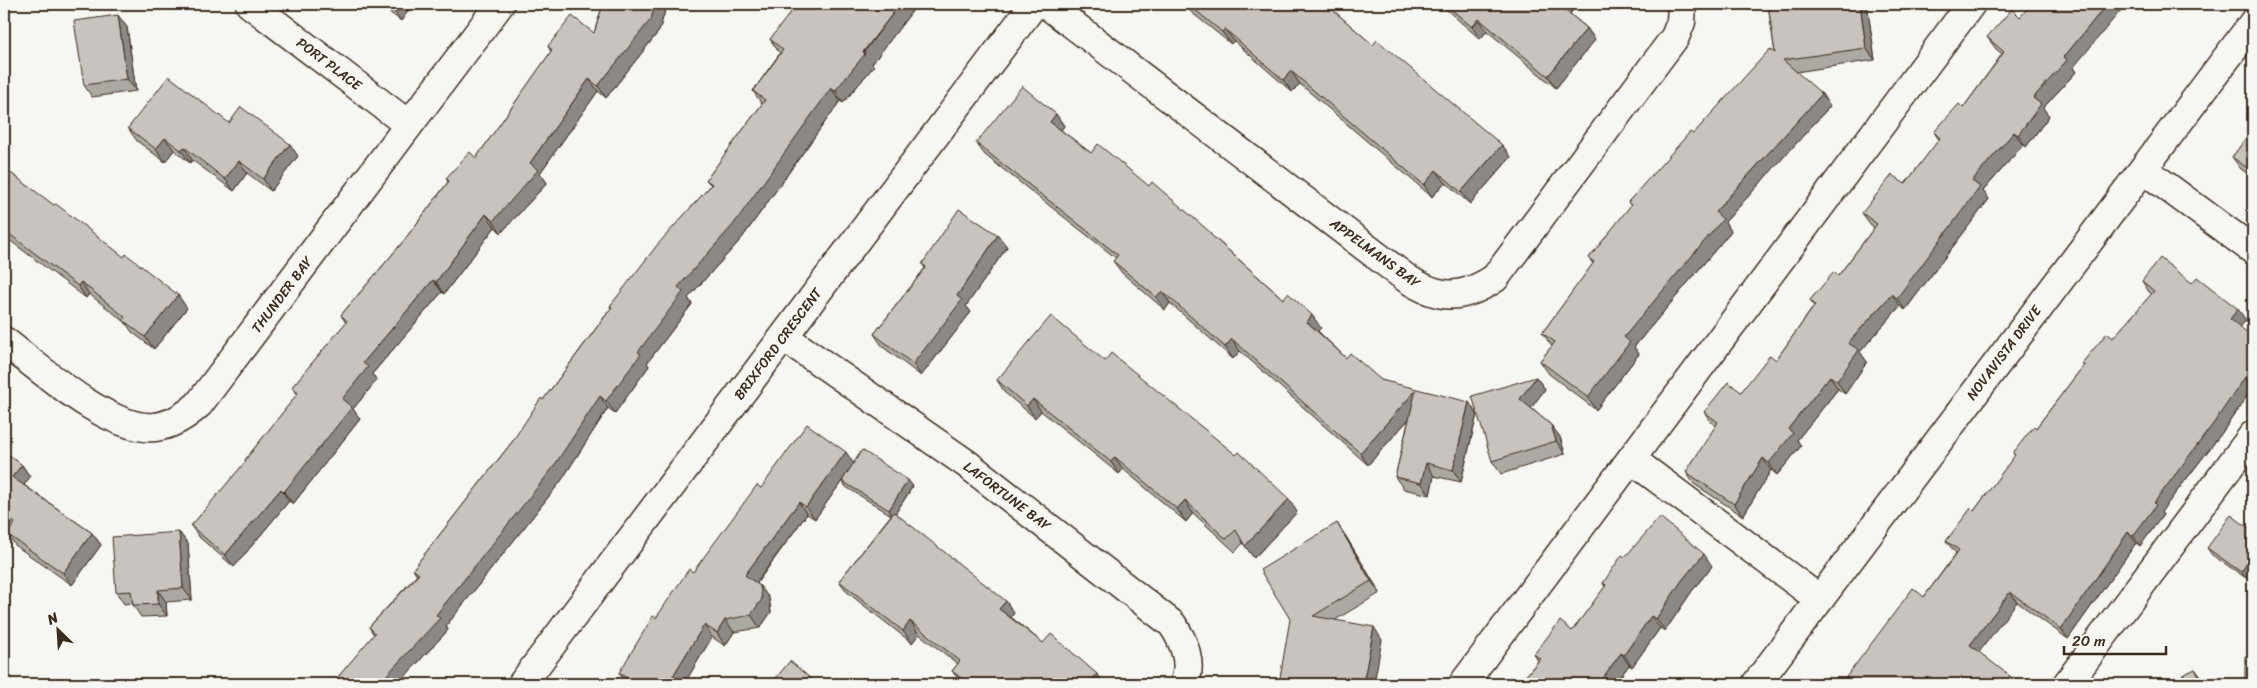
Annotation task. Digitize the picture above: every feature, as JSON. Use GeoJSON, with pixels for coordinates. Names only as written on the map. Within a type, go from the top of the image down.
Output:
{"type":"FeatureCollection","features":[{"type":"Feature","properties":{"kind":"street","name":"PORT PLACE"},"geometry":{"type":"LineString","coordinates":[[250,4],[409,125]]}},
{"type":"Feature","properties":{"kind":"street","name":"THUNDER BAY"},"geometry":{"type":"LineString","coordinates":[[4,341],[84,400],[123,423],[155,427],[187,414],[199,404],[500,4]]}},
{"type":"Feature","properties":{"kind":"street","name":"BRIXFORD CRESCENT"},"geometry":{"type":"LineString","coordinates":[[522,684],[1034,4]]}},
{"type":"Feature","properties":{"kind":"street","name":"APPELMANS BAY"},"geometry":{"type":"LineString","coordinates":[[1046,4],[1406,278],[1433,293],[1460,295],[1474,291],[1495,278],[1674,36],[1681,22],[1682,4]]}},
{"type":"Feature","properties":{"kind":"street"},"geometry":{"type":"LineString","coordinates":[[1463,684],[1972,4]]}},
{"type":"Feature","properties":{"kind":"street","name":"NOVAVISTA DRIVE"},"geometry":{"type":"LineString","coordinates":[[1756,684],[2253,23]]}},
{"type":"Feature","properties":{"kind":"street"},"geometry":{"type":"LineString","coordinates":[[2143,169],[2253,250]]}},
{"type":"Feature","properties":{"kind":"street","name":"LAFORTUNE BAY"},"geometry":{"type":"LineString","coordinates":[[784,337],[967,464],[1172,624],[1181,636],[1187,656],[1184,684]]}},
{"type":"Feature","properties":{"kind":"street"},"geometry":{"type":"LineString","coordinates":[[2067,684],[2253,436]]}},
{"type":"Feature","properties":{"kind":"street"},"geometry":{"type":"LineString","coordinates":[[1631,459],[1819,599]]}},
{"type":"Feature","properties":{"kind":"building"},"geometry":{"type":"Polygon","coordinates":[[[386,4],[396,4],[392,8],[386,4]]]}},
{"type":"Feature","properties":{"kind":"building"},"geometry":{"type":"Polygon","coordinates":[[[603,4],[655,4],[651,19],[598,86],[589,79],[530,163],[538,170],[493,221],[486,214],[436,282],[433,280],[363,363],[368,367],[342,399],[352,407],[284,492],[281,489],[225,555],[191,526],[246,461],[298,393],[292,387],[347,321],[341,315],[402,243],[449,181],[446,178],[470,152],[476,158],[552,50],[548,46],[572,16],[594,33],[603,4]]]}},
{"type":"Feature","properties":{"kind":"building"},"geometry":{"type":"Polygon","coordinates":[[[797,4],[900,4],[863,52],[865,54],[835,91],[831,88],[733,225],[678,287],[683,292],[638,352],[641,354],[606,401],[600,396],[552,469],[436,615],[440,618],[382,680],[387,684],[332,684],[375,633],[369,627],[419,574],[413,569],[512,442],[541,398],[543,400],[612,307],[610,306],[658,244],[712,184],[706,180],[765,100],[753,91],[783,50],[770,39],[797,4]]]}},
{"type":"Feature","properties":{"kind":"building"},"geometry":{"type":"Polygon","coordinates":[[[1188,4],[1326,4],[1373,45],[1377,40],[1502,145],[1461,192],[1436,170],[1424,185],[1291,71],[1283,80],[1225,29],[1222,32],[1188,4]]]}},
{"type":"Feature","properties":{"kind":"building"},"geometry":{"type":"Polygon","coordinates":[[[1445,4],[1559,4],[1587,28],[1548,76],[1479,19],[1472,27],[1445,4]]]}},
{"type":"Feature","properties":{"kind":"building"},"geometry":{"type":"Polygon","coordinates":[[[1768,4],[1860,4],[1866,48],[1783,60],[1822,94],[1715,212],[1723,219],[1624,337],[1630,342],[1588,397],[1540,361],[1555,342],[1542,333],[1594,262],[1589,258],[1631,205],[1628,202],[1690,132],[1693,134],[1770,49],[1775,53],[1768,4]]]}},
{"type":"Feature","properties":{"kind":"building"},"geometry":{"type":"Polygon","coordinates":[[[2031,4],[2107,4],[2064,57],[2067,60],[2033,98],[2041,104],[2018,135],[2014,132],[1972,181],[1980,187],[1897,298],[1892,294],[1848,343],[1859,350],[1837,381],[1830,376],[1788,429],[1793,433],[1769,463],[1763,458],[1734,504],[1686,472],[1718,422],[1704,412],[1728,382],[1741,392],[1770,355],[1776,360],[1815,305],[1810,300],[1834,272],[1838,276],[1877,224],[1862,213],[1892,175],[1905,184],[1940,138],[1934,132],[1959,104],[1963,108],[2004,52],[1987,37],[2012,9],[2020,17],[2031,4]]]}},
{"type":"Feature","properties":{"kind":"building"},"geometry":{"type":"Polygon","coordinates":[[[118,15],[127,79],[84,85],[74,21],[118,15]]]}},
{"type":"Feature","properties":{"kind":"building"},"geometry":{"type":"Polygon","coordinates":[[[169,76],[229,123],[241,107],[290,144],[263,179],[239,161],[225,179],[184,147],[181,150],[165,138],[156,149],[128,128],[169,76]]]}},
{"type":"Feature","properties":{"kind":"building"},"geometry":{"type":"Polygon","coordinates":[[[1022,86],[1056,114],[1050,122],[1091,153],[1098,144],[1149,186],[1152,182],[1283,299],[1288,293],[1312,315],[1307,322],[1346,358],[1350,353],[1381,380],[1469,402],[1453,470],[1426,463],[1421,483],[1395,477],[1416,390],[1360,453],[1232,339],[1225,347],[1162,291],[1156,297],[1113,261],[1118,255],[976,143],[1022,86]]]}},
{"type":"Feature","properties":{"kind":"building"},"geometry":{"type":"Polygon","coordinates":[[[2253,129],[2253,172],[2232,157],[2253,129]]]}},
{"type":"Feature","properties":{"kind":"building"},"geometry":{"type":"Polygon","coordinates":[[[4,168],[54,205],[56,204],[124,257],[126,254],[178,295],[145,337],[123,320],[125,317],[81,282],[78,286],[4,230],[4,168]]]}},
{"type":"Feature","properties":{"kind":"building"},"geometry":{"type":"Polygon","coordinates":[[[959,209],[998,235],[957,296],[962,300],[913,364],[874,334],[926,267],[922,264],[959,209]]]}},
{"type":"Feature","properties":{"kind":"building"},"geometry":{"type":"Polygon","coordinates":[[[2160,258],[2192,283],[2197,277],[2238,309],[2230,319],[2253,337],[2253,372],[2250,370],[2213,424],[2154,503],[2156,505],[2133,536],[2128,532],[2061,629],[2010,592],[1970,645],[2020,684],[1841,684],[1913,588],[1924,597],[1959,550],[1946,541],[1971,508],[1974,511],[2015,455],[2013,453],[2034,426],[2036,428],[2084,365],[2082,363],[2107,333],[2113,338],[2154,291],[2142,281],[2160,258]]]}},
{"type":"Feature","properties":{"kind":"building"},"geometry":{"type":"Polygon","coordinates":[[[1051,316],[1105,361],[1111,353],[1236,455],[1239,452],[1289,499],[1245,546],[1236,530],[1226,539],[1185,500],[1177,509],[1115,457],[1111,462],[1033,399],[1027,406],[997,380],[1051,316]]]}},
{"type":"Feature","properties":{"kind":"building"},"geometry":{"type":"Polygon","coordinates":[[[1536,377],[1520,399],[1551,425],[1556,441],[1492,461],[1472,396],[1536,377]]]}},
{"type":"Feature","properties":{"kind":"building"},"geometry":{"type":"Polygon","coordinates":[[[807,424],[846,452],[806,507],[799,502],[745,575],[760,586],[762,599],[751,615],[725,620],[717,633],[704,625],[668,684],[637,684],[619,673],[653,616],[656,618],[689,569],[693,572],[757,485],[761,488],[807,424]]]}},
{"type":"Feature","properties":{"kind":"building"},"geometry":{"type":"Polygon","coordinates":[[[862,450],[908,480],[889,510],[842,481],[862,450]]]}},
{"type":"Feature","properties":{"kind":"building"},"geometry":{"type":"Polygon","coordinates":[[[4,451],[22,465],[12,477],[92,533],[63,573],[7,534],[15,523],[4,514],[4,451]]]}},
{"type":"Feature","properties":{"kind":"building"},"geometry":{"type":"Polygon","coordinates":[[[894,512],[1006,601],[999,609],[1043,643],[1051,634],[1097,674],[1088,684],[969,684],[952,671],[960,661],[910,621],[903,631],[839,581],[894,512]]]}},
{"type":"Feature","properties":{"kind":"building"},"geometry":{"type":"Polygon","coordinates":[[[2231,515],[2253,531],[2253,555],[2241,572],[2207,548],[2231,515]]]}},
{"type":"Feature","properties":{"kind":"building"},"geometry":{"type":"Polygon","coordinates":[[[1660,517],[1704,554],[1683,579],[1656,619],[1651,616],[1624,655],[1621,653],[1598,684],[1519,684],[1540,659],[1534,654],[1560,621],[1572,631],[1606,585],[1603,583],[1622,555],[1625,557],[1660,517]]]}},
{"type":"Feature","properties":{"kind":"building"},"geometry":{"type":"Polygon","coordinates":[[[1337,523],[1371,581],[1313,616],[1374,627],[1363,684],[1279,684],[1290,619],[1260,570],[1337,523]]]}},
{"type":"Feature","properties":{"kind":"building"},"geometry":{"type":"Polygon","coordinates":[[[179,532],[183,588],[158,590],[158,604],[133,605],[131,591],[116,592],[112,537],[179,532]]]}},
{"type":"Feature","properties":{"kind":"building"},"geometry":{"type":"Polygon","coordinates":[[[2245,656],[2253,656],[2253,684],[2245,684],[2245,656]]]}},
{"type":"Feature","properties":{"kind":"building"},"geometry":{"type":"Polygon","coordinates":[[[790,661],[817,684],[771,684],[790,661]]]}},
{"type":"Feature","properties":{"kind":"building"},"geometry":{"type":"Polygon","coordinates":[[[2195,669],[2203,684],[2164,684],[2195,669]]]}},
{"type":"Feature","properties":{"kind":"building"},"geometry":{"type":"Polygon","coordinates":[[[4,675],[16,684],[4,684],[4,675]]]}},
{"type":"Feature","properties":{"kind":"building"},"geometry":{"type":"Polygon","coordinates":[[[831,680],[836,684],[828,684],[831,680]]]}}]}
